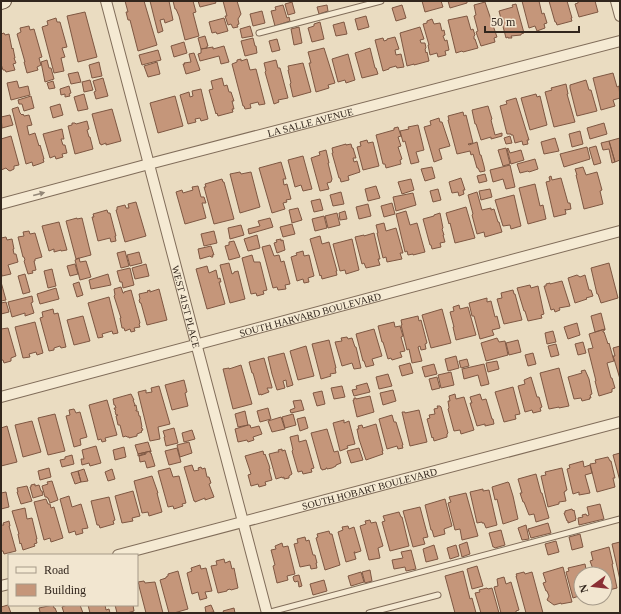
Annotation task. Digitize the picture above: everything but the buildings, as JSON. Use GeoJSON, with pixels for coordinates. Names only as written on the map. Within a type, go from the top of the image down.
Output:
{"type":"FeatureCollection","features":[{"type":"Feature","properties":{"kind":"street","name":"WEST 41ST PLACE"},"geometry":{"type":"LineString","coordinates":[[106,1],[267,613]]}},
{"type":"Feature","properties":{"kind":"street"},"geometry":{"type":"LineString","coordinates":[[616,1],[620,16]]}},
{"type":"Feature","properties":{"kind":"street","name":"LA SALLE AVENUE"},"geometry":{"type":"LineString","coordinates":[[1,204],[620,41]]}},
{"type":"Feature","properties":{"kind":"street","name":"SOUTH HARVARD BOULEVARD"},"geometry":{"type":"LineString","coordinates":[[1,397],[620,231]]}},
{"type":"Feature","properties":{"kind":"street","name":"SOUTH HOBART BOULEVARD"},"geometry":{"type":"LineString","coordinates":[[122,554],[620,422]]}},
{"type":"Feature","properties":{"kind":"lane"},"geometry":{"type":"LineString","coordinates":[[259,34],[381,1]]}},
{"type":"Feature","properties":{"kind":"lane"},"geometry":{"type":"LineString","coordinates":[[267,613],[620,519]]}},
{"type":"Feature","properties":{"kind":"lane"},"geometry":{"type":"LineString","coordinates":[[369,613],[438,594]]}}]}
